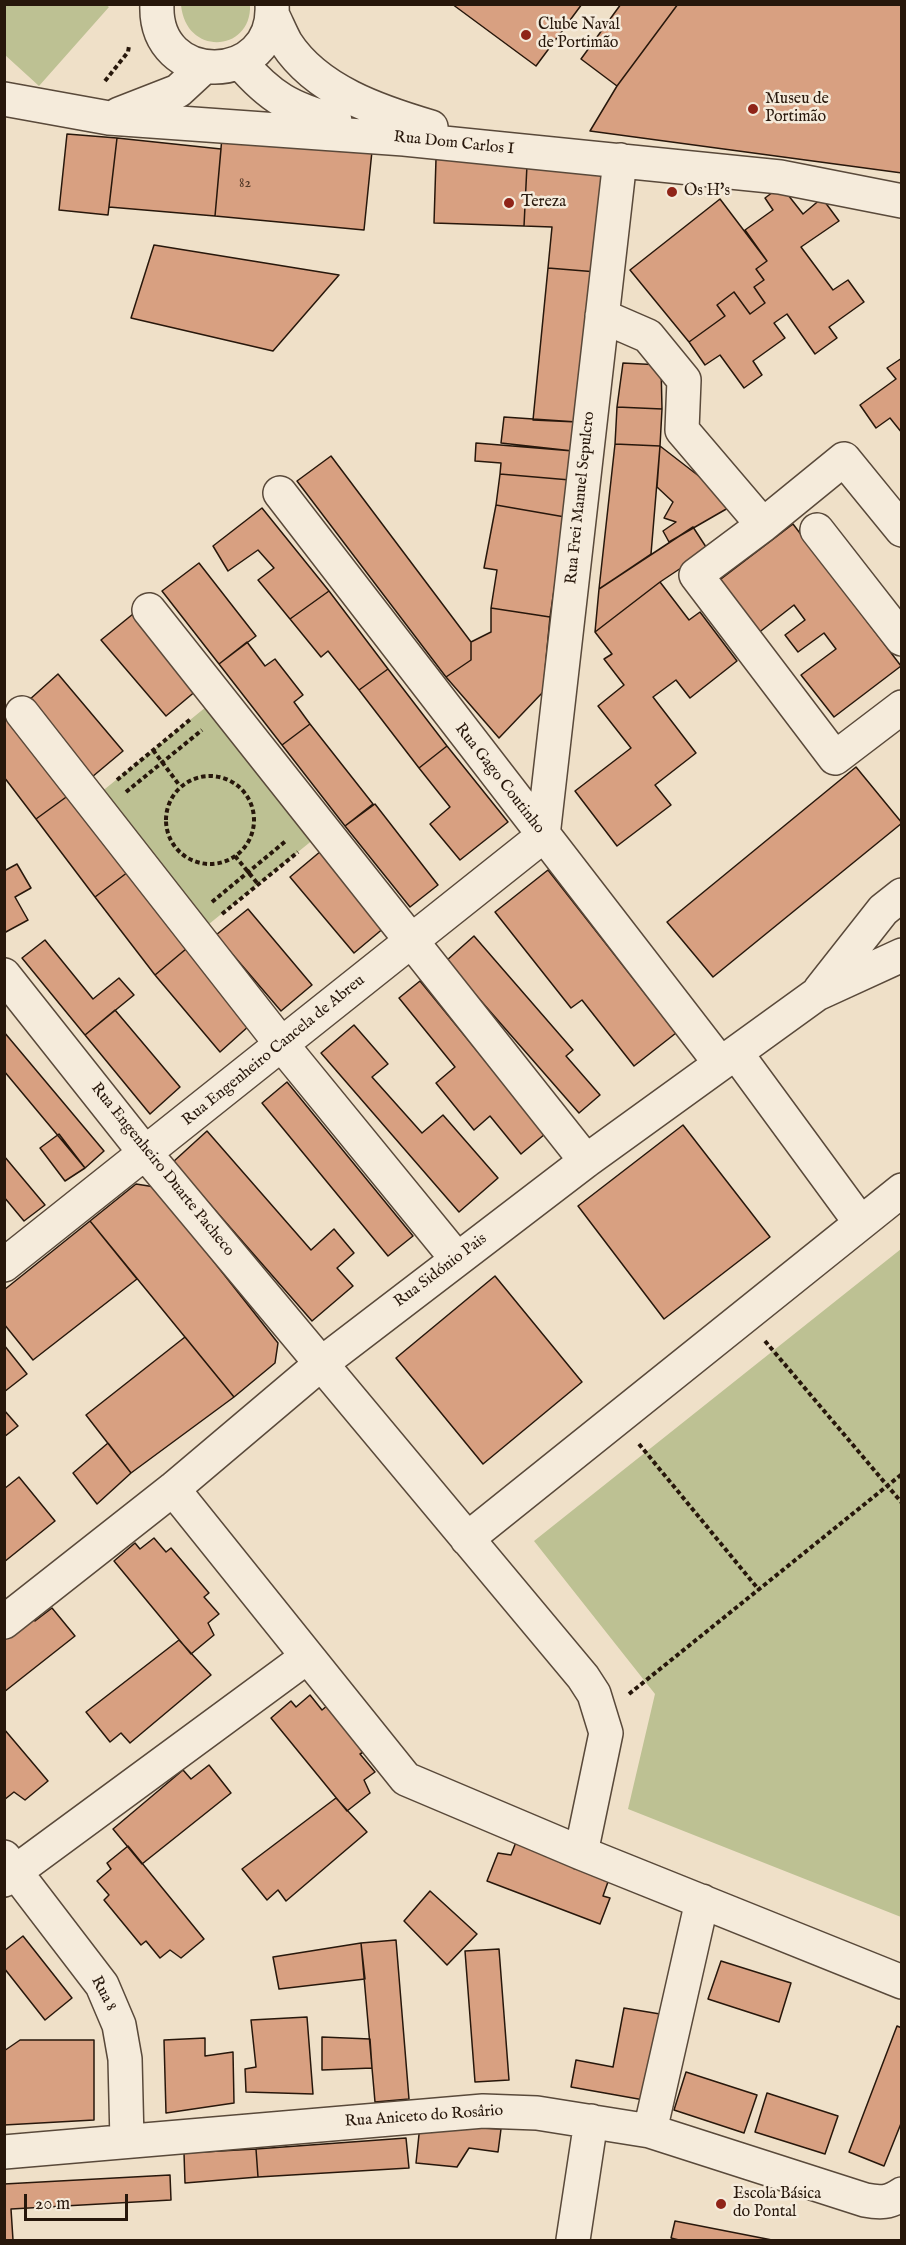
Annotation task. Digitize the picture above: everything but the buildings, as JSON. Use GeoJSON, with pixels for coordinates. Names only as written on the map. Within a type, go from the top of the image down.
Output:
{"type":"FeatureCollection","features":[{"type":"Feature","properties":{"kind":"street"},"geometry":{"type":"LineString","coordinates":[[156,5],[160,30],[172,51],[193,64],[204,67],[229,67],[240,62],[259,47],[266,37],[272,9]]}},
{"type":"Feature","properties":{"kind":"street"},"geometry":{"type":"LineString","coordinates":[[272,9],[286,43],[305,67],[339,91],[388,115],[511,150]]}},
{"type":"Feature","properties":{"kind":"street"},"geometry":{"type":"LineString","coordinates":[[240,62],[259,84],[297,110],[404,139]]}},
{"type":"Feature","properties":{"kind":"street"},"geometry":{"type":"LineString","coordinates":[[109,117],[178,91],[204,67]]}},
{"type":"Feature","properties":{"kind":"street","name":"Rua Dom Carlos I"},"geometry":{"type":"LineString","coordinates":[[4,99],[109,117],[404,139],[780,177],[902,201]]}},
{"type":"Feature","properties":{"kind":"street","name":"Rua Frei Manuel Sepulcro"},"geometry":{"type":"LineString","coordinates":[[543,836],[620,160]]}},
{"type":"Feature","properties":{"kind":"street"},"geometry":{"type":"LineString","coordinates":[[602,316],[648,336],[684,380],[682,430],[763,525]]}},
{"type":"Feature","properties":{"kind":"street"},"geometry":{"type":"LineString","coordinates":[[902,530],[844,459],[763,525],[696,575],[835,758],[902,707]]}},
{"type":"Feature","properties":{"kind":"street","name":"Rua Gago Coutinho"},"geometry":{"type":"LineString","coordinates":[[279,493],[543,836],[728,1058],[860,1222]]}},
{"type":"Feature","properties":{"kind":"street"},"geometry":{"type":"LineString","coordinates":[[817,530],[902,639]]}},
{"type":"Feature","properties":{"kind":"street"},"geometry":{"type":"LineString","coordinates":[[149,610],[213,711],[310,832],[413,939],[586,1161]]}},
{"type":"Feature","properties":{"kind":"street"},"geometry":{"type":"LineString","coordinates":[[22,713],[105,799],[195,935],[457,1259]]}},
{"type":"Feature","properties":{"kind":"street","name":"Rua Engenheiro Cancela de Abreu"},"geometry":{"type":"LineString","coordinates":[[10,1248],[146,1154],[543,836]]}},
{"type":"Feature","properties":{"kind":"street"},"geometry":{"type":"LineString","coordinates":[[817,994],[883,910],[902,895]]}},
{"type":"Feature","properties":{"kind":"street","name":"Rua Sidónio Pais"},"geometry":{"type":"LineString","coordinates":[[4,1622],[173,1489],[322,1363],[586,1161],[817,994],[902,955]]}},
{"type":"Feature","properties":{"kind":"street","name":"Rua Engenheiro Duarte Pacheco"},"geometry":{"type":"LineString","coordinates":[[4,975],[146,1154],[583,1677],[594,1694],[603,1715]]}},
{"type":"Feature","properties":{"kind":"street"},"geometry":{"type":"LineString","coordinates":[[467,1539],[902,1190]]}},
{"type":"Feature","properties":{"kind":"street"},"geometry":{"type":"LineString","coordinates":[[173,1489],[406,1779],[581,1853],[902,1982]]}},
{"type":"Feature","properties":{"kind":"street"},"geometry":{"type":"LineString","coordinates":[[8,1869],[307,1657]]}},
{"type":"Feature","properties":{"kind":"street"},"geometry":{"type":"LineString","coordinates":[[581,1853],[604,1750],[606,1733],[603,1715]]}},
{"type":"Feature","properties":{"kind":"street","name":"Rua 8"},"geometry":{"type":"LineString","coordinates":[[8,1869],[102,1985],[120,2025],[125,2059],[127,2141]]}},
{"type":"Feature","properties":{"kind":"street"},"geometry":{"type":"LineString","coordinates":[[650,2131],[702,1901]]}},
{"type":"Feature","properties":{"kind":"street","name":"Rua Aniceto do Rosârio"},"geometry":{"type":"LineString","coordinates":[[4,2152],[483,2111],[537,2112],[650,2131],[865,2200],[880,2203],[892,2201],[902,2194]]}},
{"type":"Feature","properties":{"kind":"street"},"geometry":{"type":"LineString","coordinates":[[573,2241],[591,2121]]}},
{"type":"Feature","properties":{"kind":"path"},"geometry":{"type":"LineString","coordinates":[[104,83],[128,52],[129,41]]}},
{"type":"Feature","properties":{"kind":"path"},"geometry":{"type":"LineString","coordinates":[[105,799],[153,750],[213,711]]}},
{"type":"Feature","properties":{"kind":"path"},"geometry":{"type":"LineString","coordinates":[[105,799],[162,762],[213,711]]}},
{"type":"Feature","properties":{"kind":"path"},"geometry":{"type":"LineString","coordinates":[[153,750],[180,786]]}},
{"type":"Feature","properties":{"kind":"path"},"geometry":{"type":"LineString","coordinates":[[204,775],[218,776],[232,780],[243,790],[254,815],[254,830],[248,843],[235,856],[209,864],[194,862],[181,854],[171,842],[166,828],[165,813],[170,799],[180,786],[190,779],[204,775]]}},
{"type":"Feature","properties":{"kind":"path"},"geometry":{"type":"LineString","coordinates":[[208,905],[248,872],[310,832]]}},
{"type":"Feature","properties":{"kind":"path"},"geometry":{"type":"LineString","coordinates":[[195,935],[258,884],[310,832]]}},
{"type":"Feature","properties":{"kind":"path"},"geometry":{"type":"LineString","coordinates":[[235,856],[258,884]]}},
{"type":"Feature","properties":{"kind":"path"},"geometry":{"type":"LineString","coordinates":[[745,1315],[902,1503]]}},
{"type":"Feature","properties":{"kind":"path"},"geometry":{"type":"LineString","coordinates":[[617,1418],[759,1590]]}},
{"type":"Feature","properties":{"kind":"path"},"geometry":{"type":"LineString","coordinates":[[603,1715],[902,1474]]}},
{"type":"Feature","properties":{"kind":"green space"},"geometry":{"type":"Polygon","coordinates":[[[5,5],[106,5],[109,7],[39,86],[5,55],[5,5]]]}},
{"type":"Feature","properties":{"kind":"green space"},"geometry":{"type":"Polygon","coordinates":[[[181,5],[250,5],[248,21],[241,32],[230,39],[218,42],[206,40],[194,34],[185,22],[181,5]]]}},
{"type":"Feature","properties":{"kind":"green space"},"geometry":{"type":"Polygon","coordinates":[[[206,707],[314,839],[209,924],[100,793],[206,707]]]}},
{"type":"Feature","properties":{"kind":"green space"},"geometry":{"type":"Polygon","coordinates":[[[901,1249],[901,1917],[628,1809],[655,1694],[534,1541],[901,1249]]]}},
{"type":"Feature","properties":{"kind":"place","name":"Clube Naval de Portimão"},"geometry":{"type":"Point","coordinates":[526,35]}},
{"type":"Feature","properties":{"kind":"place","name":"Museu de Portimão"},"geometry":{"type":"Point","coordinates":[753,109]}},
{"type":"Feature","properties":{"kind":"place","name":"Os H's"},"geometry":{"type":"Point","coordinates":[672,192]}},
{"type":"Feature","properties":{"kind":"place","name":"Tereza"},"geometry":{"type":"Point","coordinates":[509,203]}},
{"type":"Feature","properties":{"kind":"place","name":"Escola Básica do Pontal"},"geometry":{"type":"Point","coordinates":[721,2204]}}]}
